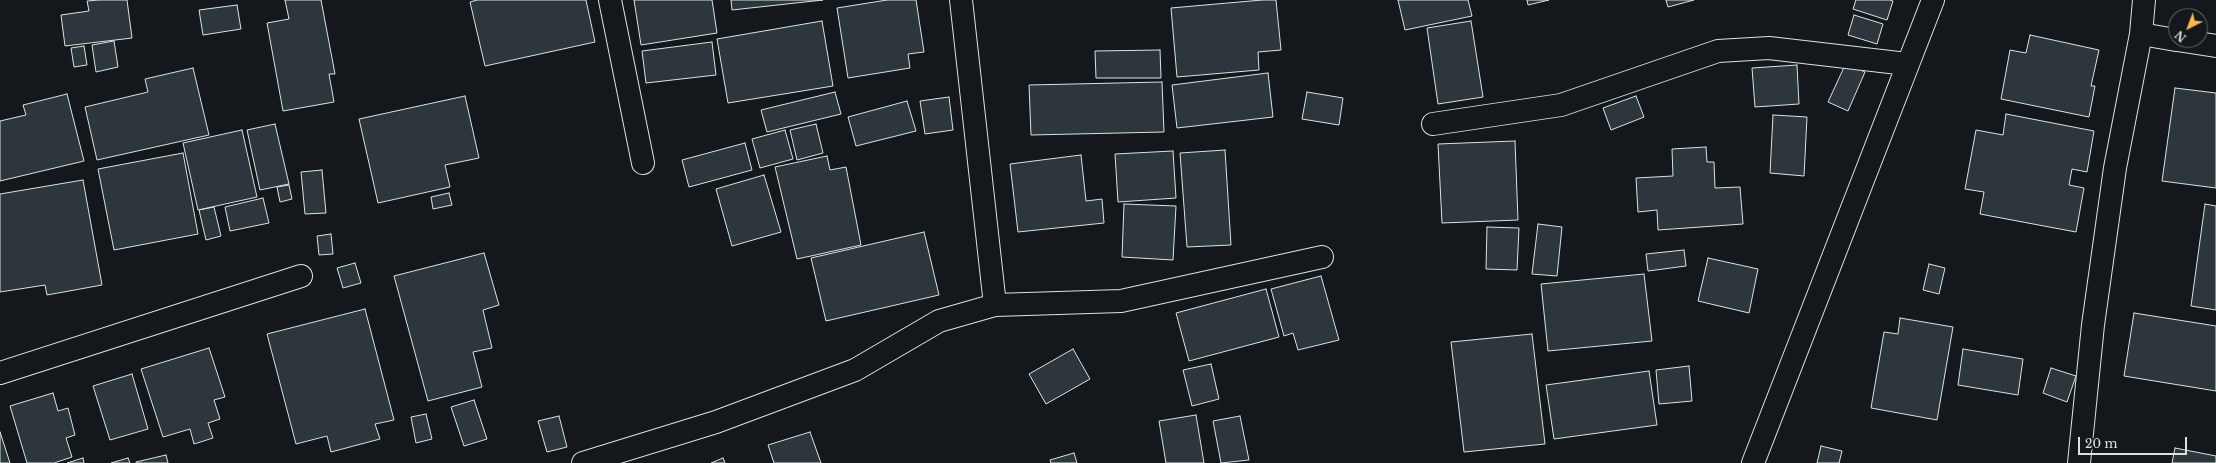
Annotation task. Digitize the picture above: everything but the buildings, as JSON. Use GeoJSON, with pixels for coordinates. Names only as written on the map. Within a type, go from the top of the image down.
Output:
{"type":"FeatureCollection","features":[{"type":"Feature","properties":{"kind":"street"},"geometry":{"type":"LineString","coordinates":[[610,0],[643,163]]}},
{"type":"Feature","properties":{"kind":"street"},"geometry":{"type":"LineString","coordinates":[[961,0],[995,305]]}},
{"type":"Feature","properties":{"kind":"street"},"geometry":{"type":"LineString","coordinates":[[1753,463],[1933,0]]}},
{"type":"Feature","properties":{"kind":"street"},"geometry":{"type":"LineString","coordinates":[[2079,463],[2093,325],[2115,168],[2141,34],[2144,0]]}},
{"type":"Feature","properties":{"kind":"street"},"geometry":{"type":"LineString","coordinates":[[2141,34],[2168,39]]}},
{"type":"Feature","properties":{"kind":"street"},"geometry":{"type":"LineString","coordinates":[[1433,124],[1562,105],[1718,51],[1769,48],[1907,64]]}},
{"type":"Feature","properties":{"kind":"street"},"geometry":{"type":"LineString","coordinates":[[583,463],[716,422],[855,370],[939,321],[995,305],[1121,301],[1322,257]]}},
{"type":"Feature","properties":{"kind":"street"},"geometry":{"type":"LineString","coordinates":[[0,373],[301,276]]}}]}
